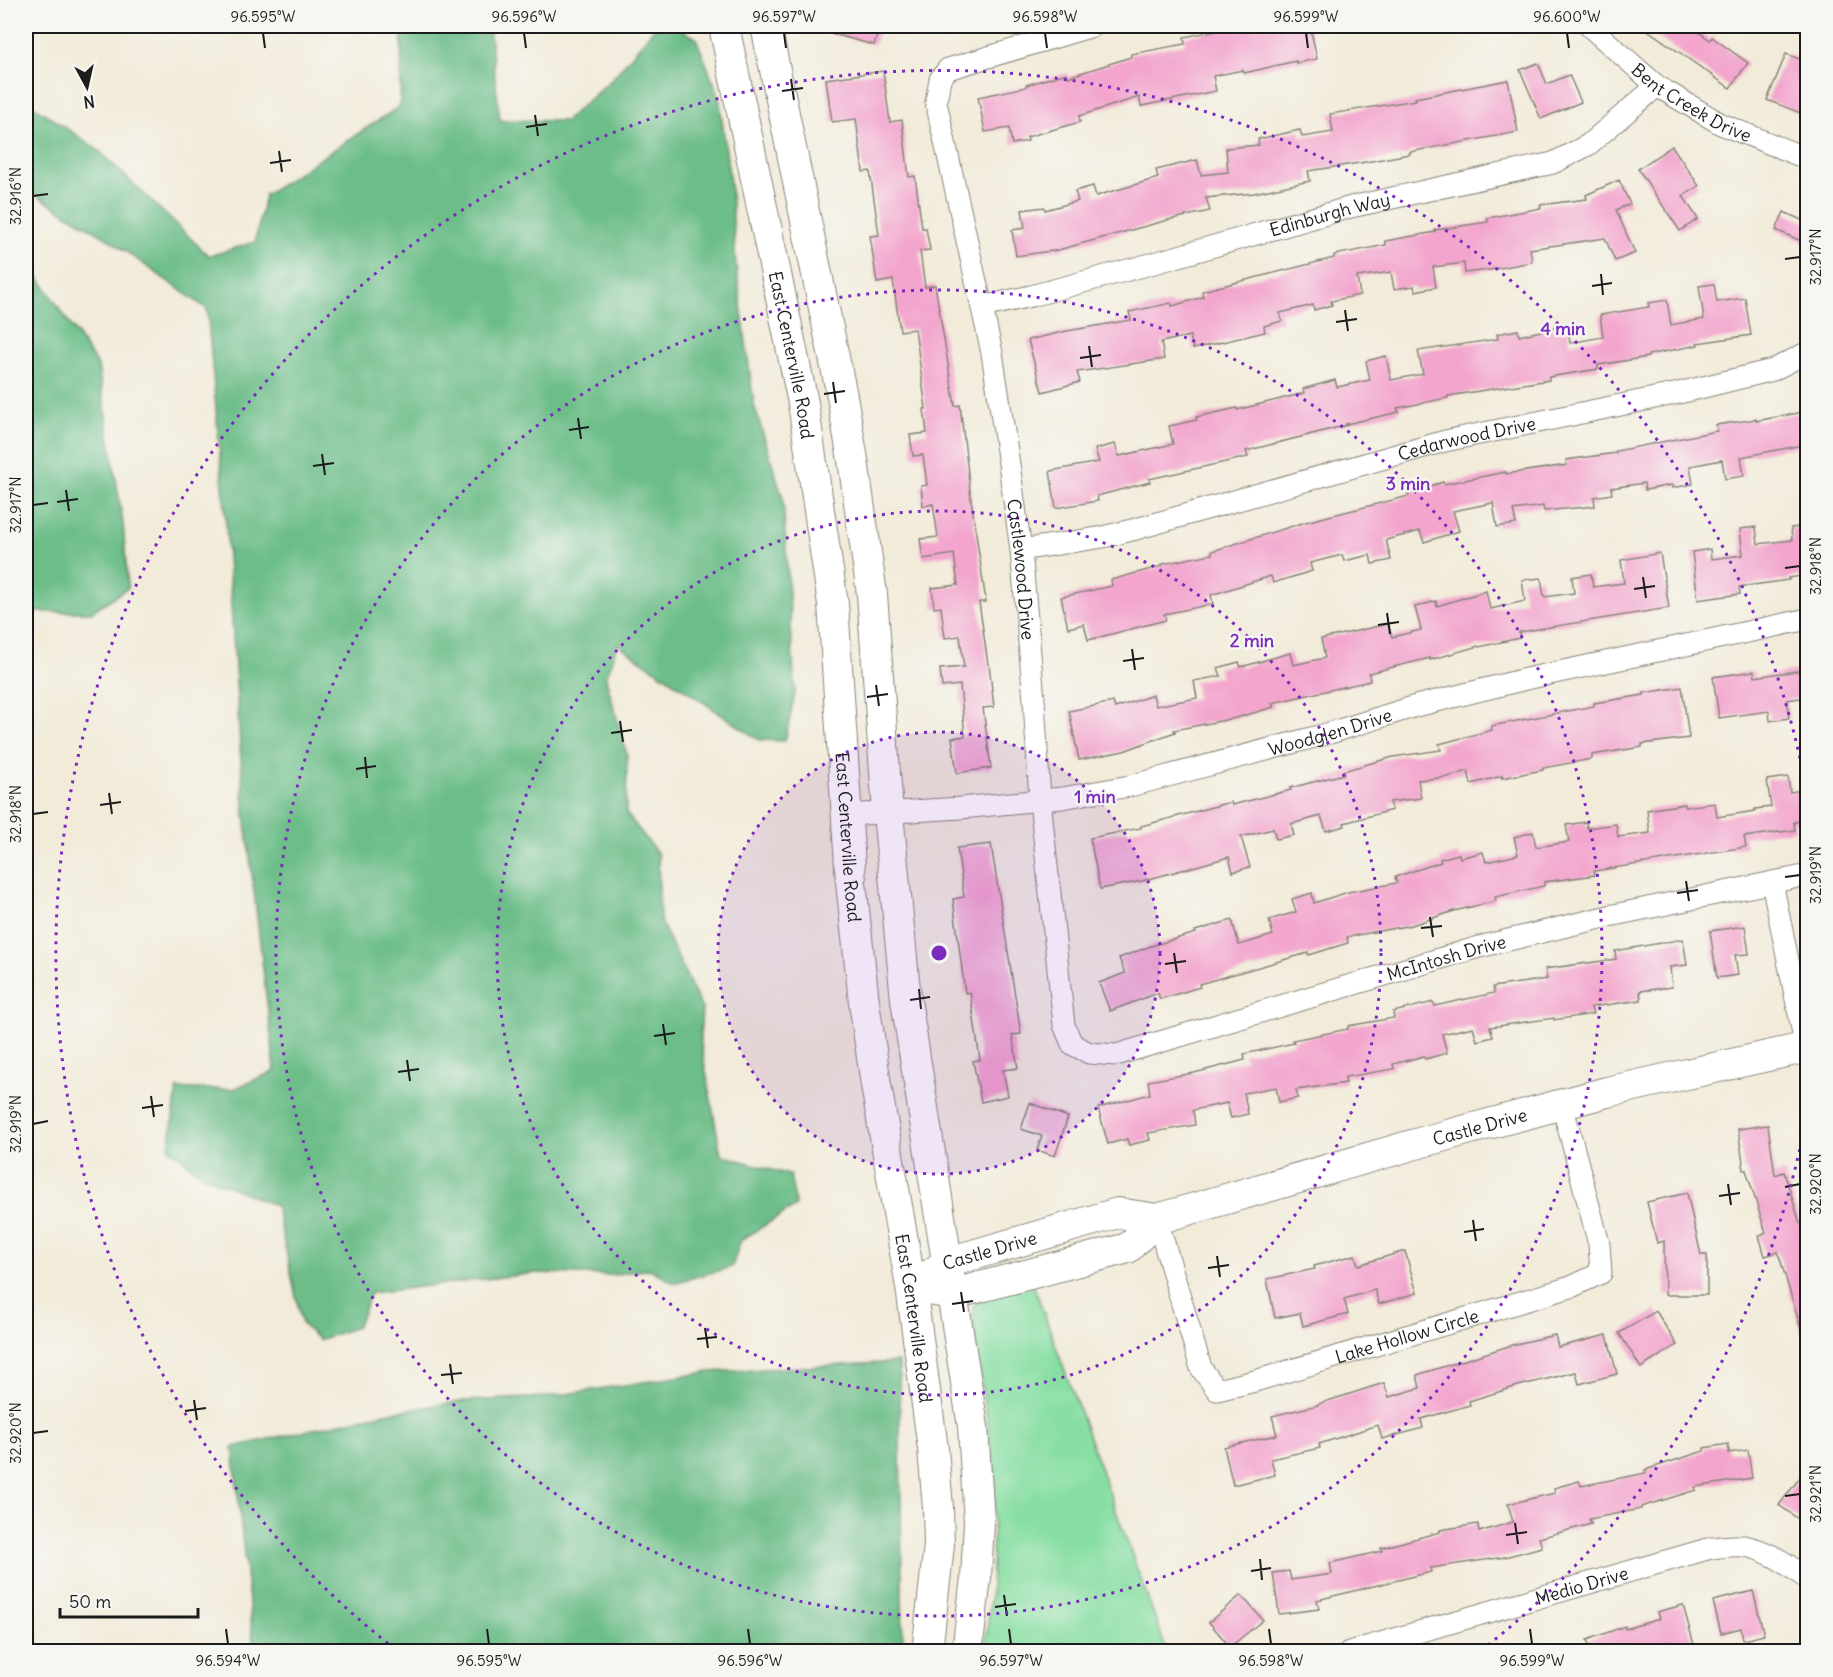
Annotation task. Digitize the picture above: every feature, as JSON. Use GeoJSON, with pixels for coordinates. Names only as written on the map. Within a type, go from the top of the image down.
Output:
{"type":"FeatureCollection","features":[{"type":"Feature","properties":{"kind":"main road","name":"East Centerville Road"},"geometry":{"type":"LineString","coordinates":[[724,26],[782,300],[814,468],[833,604],[851,882],[864,1002],[911,1287],[933,1449],[939,1545],[927,1652]]}},
{"type":"Feature","properties":{"kind":"main road"},"geometry":{"type":"LineString","coordinates":[[766,26],[854,460],[872,594],[888,813],[906,1000],[933,1177],[954,1294],[973,1427],[979,1522],[976,1578],[967,1652]]}},
{"type":"Feature","properties":{"kind":"main road","name":"Castle Drive"},"geometry":{"type":"LineString","coordinates":[[911,1287],[948,1262],[1118,1214],[1157,1218],[1562,1104],[1636,1085],[1807,1051]]}},
{"type":"Feature","properties":{"kind":"main road","name":"Castle Drive"},"geometry":{"type":"LineString","coordinates":[[911,1287],[954,1294],[1128,1248],[1157,1218]]}},
{"type":"Feature","properties":{"kind":"street","name":"Castlewood Drive"},"geometry":{"type":"LineString","coordinates":[[1089,1053],[1072,1044],[1064,1025],[1040,800],[1021,550],[1001,404],[982,307],[936,102],[940,79],[948,69],[1093,26]]}},
{"type":"Feature","properties":{"kind":"street","name":"Bent Creek Drive"},"geometry":{"type":"LineString","coordinates":[[1589,26],[1657,86],[1721,124],[1808,159]]}},
{"type":"Feature","properties":{"kind":"street","name":"Edinburgh Way"},"geometry":{"type":"LineString","coordinates":[[982,307],[1147,265],[1351,207],[1552,163],[1588,145],[1657,86]]}},
{"type":"Feature","properties":{"kind":"street","name":"Cedarwood Drive"},"geometry":{"type":"LineString","coordinates":[[1021,550],[1103,537],[1444,441],[1679,393],[1773,370],[1808,351]]}},
{"type":"Feature","properties":{"kind":"street","name":"Woodglen Drive"},"geometry":{"type":"LineString","coordinates":[[847,815],[961,808],[1040,800],[1130,786],[1330,733],[1416,706],[1526,679],[1808,619]]}},
{"type":"Feature","properties":{"kind":"street","name":"McIntosh Drive"},"geometry":{"type":"LineString","coordinates":[[1089,1053],[1116,1055],[1479,946],[1609,916],[1808,875]]}},
{"type":"Feature","properties":{"kind":"street"},"geometry":{"type":"LineString","coordinates":[[1772,882],[1807,1051]]}},
{"type":"Feature","properties":{"kind":"street","name":"Lake Hollow Circle"},"geometry":{"type":"LineString","coordinates":[[1157,1218],[1201,1368],[1217,1390],[1255,1381],[1572,1287],[1601,1273],[1599,1244],[1562,1104]]}},
{"type":"Feature","properties":{"kind":"street","name":"Medio Drive"},"geometry":{"type":"LineString","coordinates":[[1349,1652],[1711,1548],[1744,1546],[1765,1552],[1790,1565],[1808,1580]]}},
{"type":"Feature","properties":{"kind":"green space"},"geometry":{"type":"Polygon","coordinates":[[[402,26],[489,26],[500,120],[565,121],[612,79],[656,26],[675,26],[696,38],[719,96],[731,191],[736,265],[754,405],[783,498],[795,693],[785,741],[759,740],[617,644],[606,679],[627,755],[626,813],[658,854],[660,920],[702,1009],[700,1039],[721,1155],[790,1175],[796,1206],[741,1240],[732,1267],[674,1283],[650,1269],[612,1275],[536,1273],[371,1293],[357,1327],[319,1340],[302,1324],[276,1206],[204,1176],[169,1148],[177,1089],[233,1089],[275,1071],[244,807],[225,510],[207,309],[108,239],[26,189],[26,101],[97,149],[209,256],[255,242],[265,195],[400,106],[402,26]]]}},
{"type":"Feature","properties":{"kind":"green space"},"geometry":{"type":"Polygon","coordinates":[[[26,267],[36,273],[98,366],[123,523],[128,588],[91,612],[26,612],[26,267]]]}},
{"type":"Feature","properties":{"kind":"green space"},"geometry":{"type":"Polygon","coordinates":[[[1032,1281],[1167,1651],[985,1651],[991,1595],[995,1478],[973,1322],[973,1307],[983,1296],[1032,1281]]]}},
{"type":"Feature","properties":{"kind":"green space"},"geometry":{"type":"Polygon","coordinates":[[[899,1362],[903,1651],[254,1651],[233,1447],[385,1413],[465,1401],[547,1397],[708,1372],[899,1362]]]}},
{"type":"Feature","properties":{"kind":"water"},"geometry":{"type":"Polygon","coordinates":[[[26,1565],[39,1651],[26,1651],[26,1565]]]}},
{"type":"Feature","properties":{"kind":"building"},"geometry":{"type":"Polygon","coordinates":[[[819,26],[880,26],[874,45],[818,30],[819,26]]]}},
{"type":"Feature","properties":{"kind":"building"},"geometry":{"type":"Polygon","coordinates":[[[1233,26],[1310,26],[1317,59],[1296,63],[1296,61],[1244,73],[1243,70],[1213,76],[1216,91],[1141,106],[1139,97],[1079,116],[1080,122],[1027,137],[1028,141],[1012,144],[1009,128],[985,132],[978,97],[1026,87],[1026,85],[1067,73],[1068,77],[1131,57],[1131,54],[1185,44],[1184,37],[1233,26]]]}},
{"type":"Feature","properties":{"kind":"building"},"geometry":{"type":"Polygon","coordinates":[[[1642,26],[1690,26],[1710,40],[1712,37],[1748,63],[1730,88],[1642,26]]]}},
{"type":"Feature","properties":{"kind":"building"},"geometry":{"type":"Polygon","coordinates":[[[1786,54],[1808,62],[1808,116],[1767,100],[1786,54]]]}},
{"type":"Feature","properties":{"kind":"building"},"geometry":{"type":"Polygon","coordinates":[[[1538,63],[1547,84],[1569,75],[1581,102],[1541,119],[1520,70],[1538,63]]]}},
{"type":"Feature","properties":{"kind":"building"},"geometry":{"type":"Polygon","coordinates":[[[883,71],[890,122],[902,120],[909,177],[915,176],[922,228],[926,228],[930,250],[920,251],[925,287],[935,285],[955,406],[960,405],[986,602],[979,602],[994,707],[983,708],[991,768],[957,773],[952,738],[965,736],[960,685],[942,687],[940,669],[964,667],[960,636],[945,638],[941,607],[934,608],[932,588],[958,585],[954,554],[923,559],[920,539],[938,537],[933,504],[923,506],[921,486],[927,485],[923,455],[913,456],[910,435],[927,433],[915,329],[900,331],[893,280],[877,283],[870,236],[879,235],[870,171],[863,172],[856,119],[832,122],[826,79],[883,71]]]}},
{"type":"Feature","properties":{"kind":"building"},"geometry":{"type":"Polygon","coordinates":[[[1508,80],[1518,132],[1409,152],[1410,154],[1308,171],[1310,181],[1254,193],[1206,198],[1210,211],[1058,250],[1016,256],[1012,230],[1025,228],[1022,210],[1044,207],[1045,210],[1078,201],[1075,191],[1093,186],[1096,196],[1158,178],[1156,170],[1197,160],[1201,175],[1228,172],[1226,148],[1259,145],[1258,139],[1300,130],[1302,137],[1333,132],[1330,114],[1416,100],[1415,98],[1508,80]]]}},
{"type":"Feature","properties":{"kind":"building"},"geometry":{"type":"Polygon","coordinates":[[[1672,146],[1699,186],[1683,196],[1698,219],[1680,231],[1638,169],[1672,146]]]}},
{"type":"Feature","properties":{"kind":"building"},"geometry":{"type":"Polygon","coordinates":[[[1619,180],[1630,204],[1616,210],[1635,253],[1615,261],[1605,238],[1530,249],[1532,262],[1489,270],[1465,273],[1464,263],[1433,267],[1436,287],[1415,291],[1414,286],[1394,289],[1391,272],[1357,277],[1360,295],[1331,301],[1332,305],[1314,310],[1313,305],[1280,313],[1282,321],[1264,326],[1265,332],[1193,349],[1190,336],[1161,342],[1164,359],[1077,372],[1080,382],[1042,392],[1028,340],[1131,320],[1129,312],[1171,303],[1172,306],[1203,297],[1202,291],[1334,258],[1334,255],[1386,245],[1385,241],[1488,222],[1487,218],[1541,208],[1540,205],[1587,199],[1586,195],[1619,180]]]}},
{"type":"Feature","properties":{"kind":"building"},"geometry":{"type":"Polygon","coordinates":[[[1784,212],[1808,223],[1808,244],[1776,230],[1784,212]]]}},
{"type":"Feature","properties":{"kind":"building"},"geometry":{"type":"Polygon","coordinates":[[[1714,284],[1717,302],[1745,298],[1751,335],[1697,343],[1698,345],[1648,355],[1648,357],[1598,365],[1598,369],[1549,377],[1549,380],[1448,396],[1448,398],[1397,408],[1399,412],[1246,451],[1248,457],[1149,479],[1150,482],[1097,496],[1098,501],[1056,508],[1050,471],[1099,462],[1095,449],[1115,444],[1119,456],[1173,444],[1169,426],[1197,420],[1196,417],[1237,408],[1237,410],[1304,393],[1303,389],[1335,380],[1337,387],[1370,380],[1366,361],[1386,356],[1391,380],[1423,374],[1418,351],[1498,339],[1497,334],[1518,330],[1519,336],[1567,325],[1570,343],[1603,337],[1600,315],[1649,307],[1648,303],[1667,300],[1671,325],[1704,319],[1699,286],[1714,284]]]}},
{"type":"Feature","properties":{"kind":"building"},"geometry":{"type":"Polygon","coordinates":[[[1808,411],[1808,444],[1741,457],[1744,476],[1725,479],[1722,460],[1690,466],[1693,484],[1645,490],[1644,483],[1611,488],[1612,494],[1594,497],[1595,506],[1544,511],[1543,506],[1513,510],[1516,524],[1497,527],[1493,503],[1453,511],[1459,531],[1424,542],[1420,531],[1386,540],[1391,560],[1372,564],[1370,555],[1344,561],[1342,555],[1310,563],[1312,571],[1273,583],[1271,576],[1211,595],[1213,604],[1164,614],[1166,620],[1088,640],[1084,624],[1068,628],[1061,597],[1112,586],[1111,580],[1162,566],[1162,564],[1212,554],[1212,551],[1309,521],[1409,496],[1408,493],[1443,482],[1444,484],[1506,472],[1506,474],[1567,465],[1566,460],[1616,453],[1616,451],[1717,431],[1716,425],[1756,419],[1756,421],[1808,411]]]}},
{"type":"Feature","properties":{"kind":"building"},"geometry":{"type":"Polygon","coordinates":[[[1808,526],[1808,575],[1739,587],[1740,594],[1698,600],[1692,552],[1710,549],[1711,559],[1743,555],[1740,529],[1756,527],[1758,544],[1792,540],[1791,528],[1808,526]]]}},
{"type":"Feature","properties":{"kind":"building"},"geometry":{"type":"Polygon","coordinates":[[[1660,553],[1669,608],[1519,632],[1520,638],[1369,673],[1370,681],[1272,703],[1274,707],[1236,718],[1174,730],[1175,732],[1124,751],[1079,760],[1069,711],[1113,702],[1115,708],[1153,695],[1156,706],[1197,698],[1194,681],[1221,676],[1218,668],[1239,662],[1241,667],[1290,653],[1293,665],[1325,658],[1321,639],[1388,624],[1392,637],[1421,630],[1415,607],[1436,601],[1437,606],[1486,591],[1490,609],[1525,601],[1522,580],[1541,578],[1544,597],[1574,593],[1572,577],[1591,574],[1593,587],[1624,583],[1621,560],[1660,553]]]}},
{"type":"Feature","properties":{"kind":"building"},"geometry":{"type":"Polygon","coordinates":[[[1803,670],[1807,697],[1787,700],[1789,718],[1770,721],[1769,711],[1719,718],[1713,677],[1754,671],[1755,677],[1803,670]]]}},
{"type":"Feature","properties":{"kind":"building"},"geometry":{"type":"Polygon","coordinates":[[[1682,687],[1689,738],[1642,744],[1642,747],[1592,755],[1592,759],[1471,784],[1468,771],[1448,777],[1418,780],[1421,798],[1390,802],[1392,810],[1344,823],[1345,826],[1326,831],[1321,816],[1291,824],[1294,835],[1276,839],[1273,829],[1241,837],[1250,867],[1233,872],[1229,857],[1142,881],[1100,889],[1090,838],[1141,828],[1141,826],[1231,802],[1232,805],[1291,790],[1290,788],[1344,774],[1343,771],[1393,757],[1441,750],[1439,744],[1492,730],[1491,726],[1594,706],[1594,703],[1682,687]]]}},
{"type":"Feature","properties":{"kind":"building"},"geometry":{"type":"Polygon","coordinates":[[[1788,777],[1790,792],[1808,789],[1808,820],[1794,822],[1795,830],[1744,837],[1746,847],[1594,871],[1595,875],[1544,882],[1544,886],[1495,897],[1496,901],[1454,911],[1412,925],[1347,937],[1348,943],[1199,984],[1200,987],[1160,999],[1158,993],[1110,1011],[1099,983],[1125,973],[1119,958],[1232,920],[1239,945],[1273,935],[1269,920],[1296,912],[1292,899],[1312,893],[1314,903],[1348,892],[1397,883],[1395,877],[1459,854],[1460,858],[1483,852],[1486,862],[1518,855],[1514,837],[1533,832],[1536,847],[1569,842],[1566,825],[1586,822],[1587,828],[1616,824],[1618,837],[1650,833],[1647,810],[1685,804],[1685,807],[1715,803],[1717,817],[1755,811],[1755,809],[1771,807],[1767,780],[1788,777]]]}},
{"type":"Feature","properties":{"kind":"building"},"geometry":{"type":"Polygon","coordinates":[[[991,844],[1021,1034],[1012,1035],[1018,1068],[1003,1070],[1008,1096],[981,1102],[973,1061],[980,1060],[970,992],[965,993],[953,899],[964,897],[957,848],[991,844]]]}},
{"type":"Feature","properties":{"kind":"building"},"geometry":{"type":"Polygon","coordinates":[[[1745,926],[1749,954],[1735,955],[1738,975],[1717,978],[1710,931],[1745,926]]]}},
{"type":"Feature","properties":{"kind":"building"},"geometry":{"type":"Polygon","coordinates":[[[1683,939],[1687,965],[1670,967],[1672,987],[1640,991],[1641,1000],[1591,1007],[1593,1014],[1490,1027],[1493,1037],[1477,1041],[1473,1027],[1442,1034],[1447,1053],[1393,1064],[1394,1069],[1345,1077],[1346,1083],[1296,1090],[1298,1098],[1279,1102],[1276,1087],[1244,1093],[1248,1114],[1231,1118],[1227,1103],[1193,1110],[1195,1125],[1148,1133],[1150,1140],[1129,1145],[1127,1139],[1108,1144],[1098,1108],[1150,1094],[1148,1081],[1194,1073],[1245,1060],[1244,1054],[1294,1043],[1293,1040],[1348,1029],[1348,1026],[1394,1018],[1393,1012],[1433,1002],[1435,1006],[1494,993],[1493,987],[1547,979],[1545,969],[1616,959],[1615,951],[1683,939]]]}},
{"type":"Feature","properties":{"kind":"building"},"geometry":{"type":"Polygon","coordinates":[[[1030,1103],[1068,1117],[1055,1156],[1037,1150],[1042,1136],[1021,1129],[1030,1103]]]}},
{"type":"Feature","properties":{"kind":"building"},"geometry":{"type":"Polygon","coordinates":[[[1768,1125],[1775,1175],[1784,1172],[1800,1223],[1803,1222],[1808,1237],[1808,1338],[1804,1339],[1778,1252],[1765,1256],[1759,1236],[1766,1233],[1746,1170],[1744,1170],[1738,1129],[1768,1125]]]}},
{"type":"Feature","properties":{"kind":"building"},"geometry":{"type":"Polygon","coordinates":[[[1687,1193],[1701,1255],[1707,1255],[1707,1295],[1665,1295],[1664,1241],[1657,1243],[1647,1202],[1687,1193]]]}},
{"type":"Feature","properties":{"kind":"building"},"geometry":{"type":"Polygon","coordinates":[[[1405,1251],[1417,1293],[1379,1304],[1375,1290],[1344,1299],[1348,1314],[1303,1326],[1300,1313],[1275,1318],[1267,1279],[1315,1269],[1314,1266],[1355,1255],[1358,1265],[1405,1251]]]}},
{"type":"Feature","properties":{"kind":"building"},"geometry":{"type":"Polygon","coordinates":[[[1656,1311],[1677,1345],[1641,1368],[1619,1333],[1656,1311]]]}},
{"type":"Feature","properties":{"kind":"building"},"geometry":{"type":"Polygon","coordinates":[[[1555,1335],[1558,1347],[1607,1335],[1617,1374],[1579,1384],[1576,1372],[1518,1386],[1469,1401],[1470,1405],[1421,1419],[1423,1428],[1382,1439],[1378,1425],[1319,1444],[1320,1448],[1271,1459],[1275,1475],[1233,1485],[1224,1447],[1277,1435],[1272,1416],[1318,1405],[1384,1383],[1389,1397],[1420,1388],[1417,1375],[1512,1345],[1555,1335]]]}},
{"type":"Feature","properties":{"kind":"building"},"geometry":{"type":"Polygon","coordinates":[[[1728,1444],[1729,1453],[1748,1450],[1752,1478],[1695,1487],[1696,1490],[1641,1507],[1641,1509],[1589,1519],[1591,1524],[1539,1538],[1542,1547],[1505,1557],[1430,1568],[1431,1572],[1317,1600],[1319,1609],[1279,1614],[1273,1573],[1289,1571],[1291,1580],[1332,1574],[1330,1563],[1382,1551],[1381,1548],[1440,1532],[1440,1530],[1478,1524],[1479,1532],[1513,1522],[1508,1504],[1555,1493],[1554,1488],[1579,1481],[1581,1486],[1646,1473],[1645,1470],[1704,1451],[1704,1448],[1728,1444]]]}},
{"type":"Feature","properties":{"kind":"building"},"geometry":{"type":"Polygon","coordinates":[[[1808,1467],[1808,1526],[1779,1505],[1808,1467]]]}},
{"type":"Feature","properties":{"kind":"building"},"geometry":{"type":"Polygon","coordinates":[[[1753,1591],[1764,1635],[1743,1640],[1741,1628],[1721,1633],[1713,1601],[1753,1591]]]}},
{"type":"Feature","properties":{"kind":"building"},"geometry":{"type":"Polygon","coordinates":[[[1241,1595],[1263,1620],[1230,1647],[1209,1622],[1241,1595]]]}},
{"type":"Feature","properties":{"kind":"building"},"geometry":{"type":"Polygon","coordinates":[[[1683,1605],[1696,1652],[1676,1652],[1673,1642],[1637,1652],[1591,1652],[1587,1640],[1625,1626],[1625,1629],[1659,1619],[1657,1612],[1683,1605]]]}}]}
